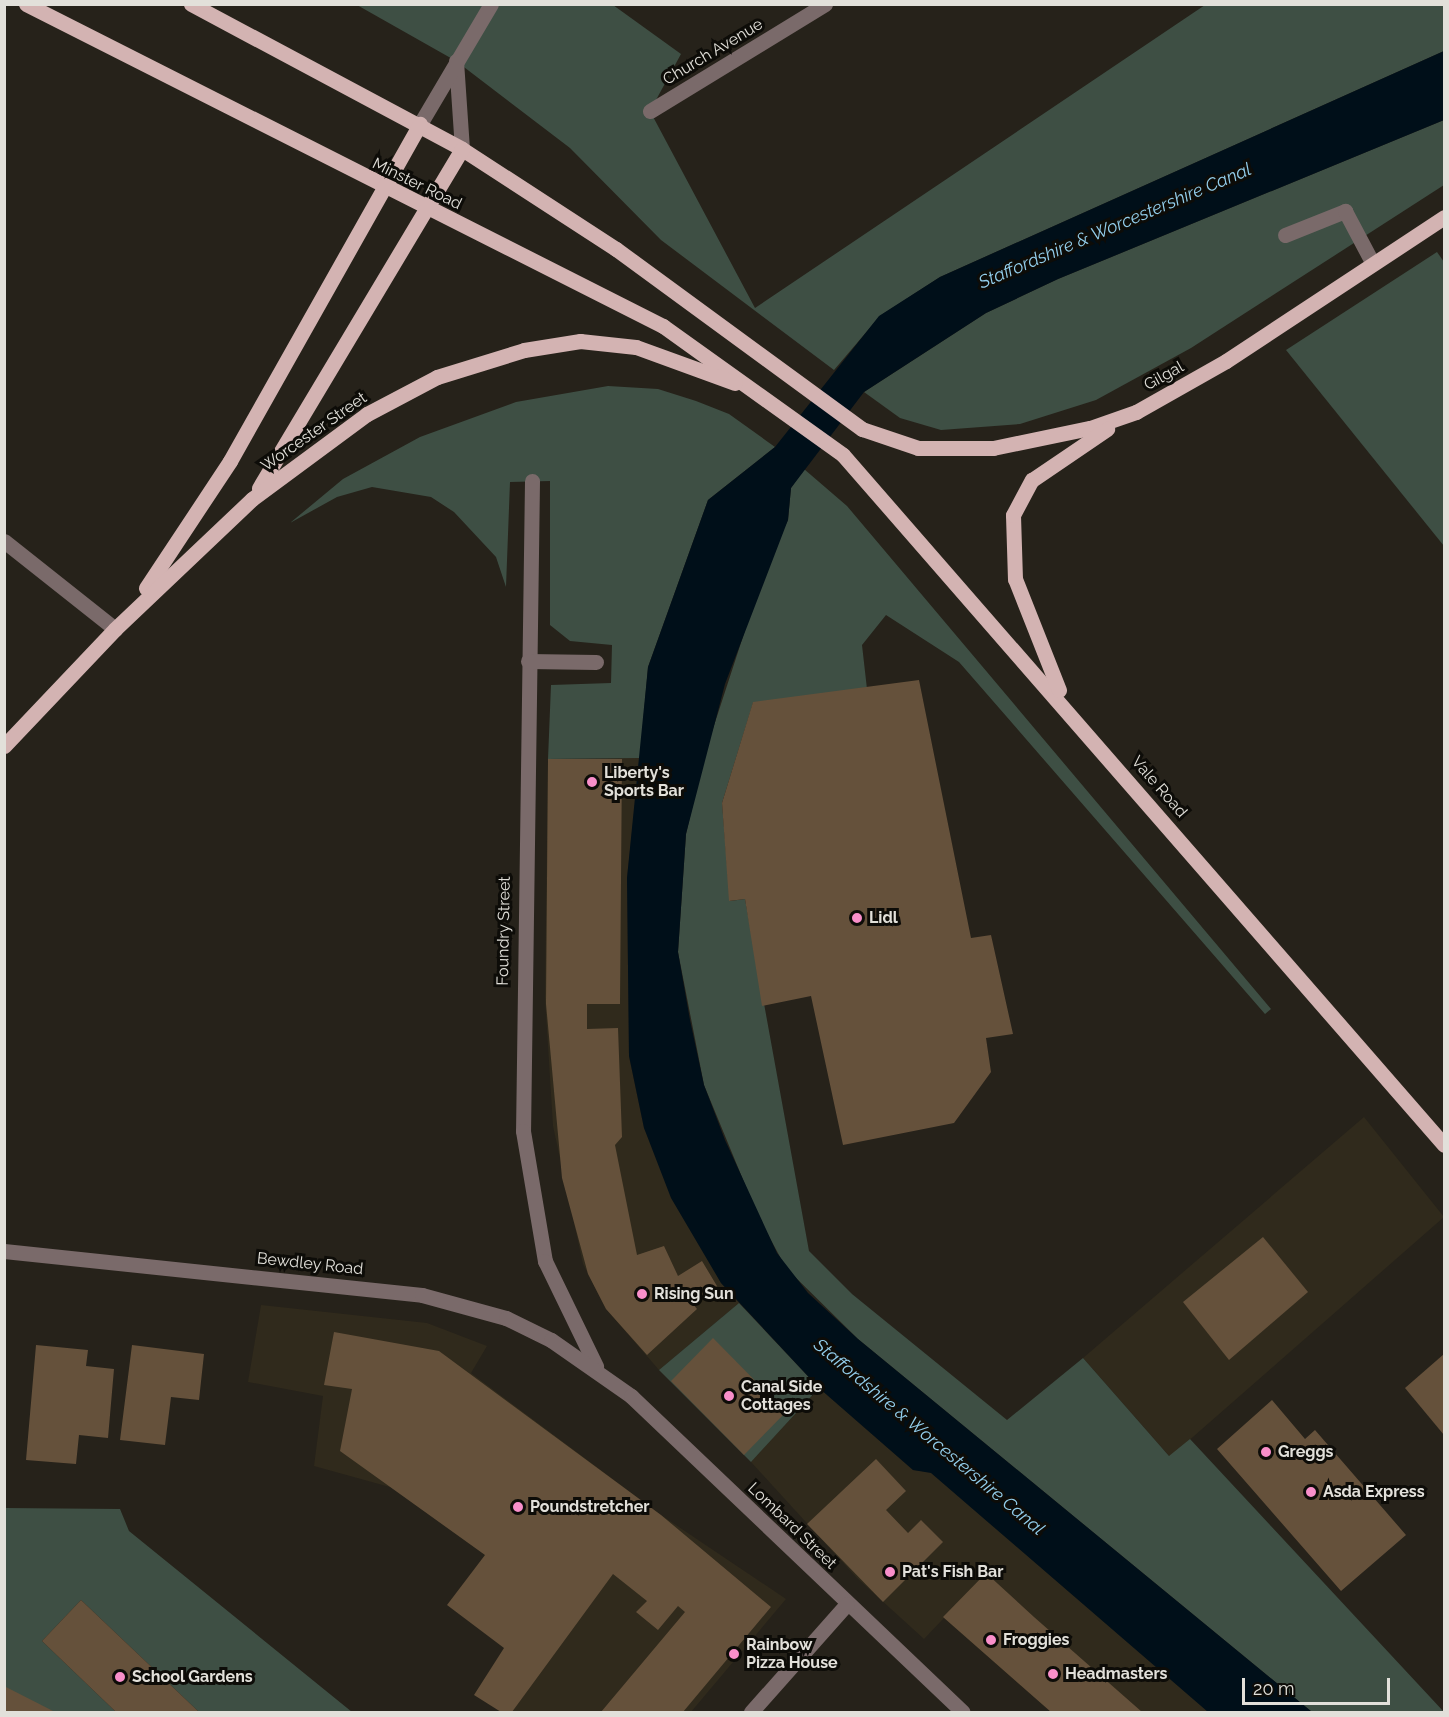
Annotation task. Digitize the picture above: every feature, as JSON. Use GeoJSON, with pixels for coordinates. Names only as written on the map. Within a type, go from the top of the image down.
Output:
{"type":"FeatureCollection","features":[{"type":"Feature","properties":{"kind":"main road","name":"Minster Road"},"geometry":{"type":"LineString","coordinates":[[26,4],[381,186],[663,326],[779,405]]}},
{"type":"Feature","properties":{"kind":"main road"},"geometry":{"type":"LineString","coordinates":[[191,4],[420,124],[462,149]]}},
{"type":"Feature","properties":{"kind":"main road","name":"Worcester Street"},"geometry":{"type":"LineString","coordinates":[[115,629],[182,540],[230,461],[381,186],[420,124]]}},
{"type":"Feature","properties":{"kind":"main road","name":"Worcester Street"},"geometry":{"type":"LineString","coordinates":[[252,498],[462,149]]}},
{"type":"Feature","properties":{"kind":"main road","name":"Gilgal"},"geometry":{"type":"LineString","coordinates":[[462,149],[616,249],[862,429],[918,448],[972,451],[1048,438],[1136,412],[1226,361],[1372,262],[1444,217]]}},
{"type":"Feature","properties":{"kind":"main road","name":"Worcester Street"},"geometry":{"type":"LineString","coordinates":[[4,746],[115,629],[252,498],[367,414],[437,377],[552,344],[636,347],[711,372],[779,405]]}},
{"type":"Feature","properties":{"kind":"main road","name":"Vale Road"},"geometry":{"type":"LineString","coordinates":[[779,405],[843,455],[1066,706],[1444,1145]]}},
{"type":"Feature","properties":{"kind":"main road"},"geometry":{"type":"LineString","coordinates":[[1066,706],[1021,604],[1012,551],[1013,515],[1032,480],[1053,461],[1136,412]]}},
{"type":"Feature","properties":{"kind":"street"},"geometry":{"type":"LineString","coordinates":[[420,124],[491,4]]}},
{"type":"Feature","properties":{"kind":"street","name":"Church Avenue"},"geometry":{"type":"LineString","coordinates":[[650,111],[825,4]]}},
{"type":"Feature","properties":{"kind":"street"},"geometry":{"type":"LineString","coordinates":[[456,61],[462,149]]}},
{"type":"Feature","properties":{"kind":"street"},"geometry":{"type":"LineString","coordinates":[[1285,236],[1345,211],[1372,262]]}},
{"type":"Feature","properties":{"kind":"street","name":"Foundry Street"},"geometry":{"type":"LineString","coordinates":[[532,481],[520,1077],[526,1163],[545,1261],[596,1366]]}},
{"type":"Feature","properties":{"kind":"street"},"geometry":{"type":"LineString","coordinates":[[4,541],[115,629]]}},
{"type":"Feature","properties":{"kind":"street"},"geometry":{"type":"LineString","coordinates":[[528,661],[596,662]]}},
{"type":"Feature","properties":{"kind":"street","name":"Bewdley Road"},"geometry":{"type":"LineString","coordinates":[[4,1251],[422,1295],[506,1318],[596,1366]]}},
{"type":"Feature","properties":{"kind":"street","name":"Lombard Street"},"geometry":{"type":"LineString","coordinates":[[596,1366],[963,1713]]}},
{"type":"Feature","properties":{"kind":"street"},"geometry":{"type":"LineString","coordinates":[[751,1713],[847,1604]]}},
{"type":"Feature","properties":{"kind":"shaded area"},"geometry":{"type":"Polygon","coordinates":[[[640,758],[627,878],[629,1056],[644,1128],[721,1283],[739,1303],[659,1370],[606,1309],[583,1264],[553,1126],[545,998],[548,759],[640,758]]]}},
{"type":"Feature","properties":{"kind":"shaded area"},"geometry":{"type":"Polygon","coordinates":[[[1364,1117],[1444,1217],[1170,1457],[1083,1358],[1364,1117]]]}},
{"type":"Feature","properties":{"kind":"shaded area"},"geometry":{"type":"Polygon","coordinates":[[[261,1305],[427,1323],[487,1346],[471,1373],[661,1515],[786,1599],[691,1712],[512,1712],[575,1622],[397,1489],[314,1466],[323,1396],[248,1382],[261,1305]]]}},
{"type":"Feature","properties":{"kind":"shaded area"},"geometry":{"type":"Polygon","coordinates":[[[819,1388],[913,1470],[931,1472],[1209,1712],[1051,1712],[944,1618],[924,1639],[857,1578],[751,1462],[819,1388]]]}},
{"type":"Feature","properties":{"kind":"green space"},"geometry":{"type":"Polygon","coordinates":[[[357,5],[613,5],[681,54],[650,111],[755,308],[1205,5],[1444,5],[1444,51],[940,277],[880,316],[834,370],[661,240],[570,148],[456,61],[357,5]]]}},
{"type":"Feature","properties":{"kind":"green space"},"geometry":{"type":"Polygon","coordinates":[[[1444,120],[1444,185],[1191,348],[1096,400],[1020,424],[941,430],[900,418],[864,392],[986,313],[1058,279],[1444,120]]]}},
{"type":"Feature","properties":{"kind":"green space"},"geometry":{"type":"Polygon","coordinates":[[[1437,252],[1444,262],[1444,546],[1286,350],[1437,252]]]}},
{"type":"Feature","properties":{"kind":"green space"},"geometry":{"type":"Polygon","coordinates":[[[608,386],[658,389],[696,401],[729,414],[775,447],[708,500],[648,667],[640,758],[548,759],[551,685],[611,683],[612,645],[570,641],[550,625],[550,481],[510,482],[506,587],[496,557],[454,512],[431,497],[372,487],[337,497],[290,523],[343,479],[420,437],[516,402],[608,386]]]}},
{"type":"Feature","properties":{"kind":"green space"},"geometry":{"type":"Polygon","coordinates":[[[804,469],[847,506],[1271,1009],[1265,1014],[959,662],[886,615],[862,645],[867,689],[753,703],[722,803],[730,901],[745,899],[809,1251],[852,1294],[1007,1420],[1083,1358],[1169,1456],[1190,1439],[1444,1712],[1312,1712],[858,1339],[786,1268],[758,1216],[704,1085],[678,952],[686,834],[705,753],[766,566],[788,520],[791,488],[804,469]]]}},
{"type":"Feature","properties":{"kind":"green space"},"geometry":{"type":"Polygon","coordinates":[[[739,1303],[819,1388],[751,1462],[659,1370],[739,1303]]]}},
{"type":"Feature","properties":{"kind":"green space"},"geometry":{"type":"Polygon","coordinates":[[[5,1508],[120,1509],[129,1531],[352,1712],[199,1712],[81,1600],[42,1641],[116,1712],[5,1712],[5,1508]]]}},
{"type":"Feature","properties":{"kind":"water","name":"Staffordshire & Worcestershire Canal"},"geometry":{"type":"Polygon","coordinates":[[[1444,51],[1444,120],[1058,279],[986,313],[864,392],[791,488],[788,520],[725,684],[686,834],[678,952],[704,1085],[725,1140],[777,1253],[808,1293],[858,1339],[1312,1712],[1208,1712],[931,1473],[913,1470],[819,1388],[721,1283],[671,1198],[644,1128],[629,1056],[627,878],[648,667],[708,500],[775,447],[879,316],[940,277],[1444,51]]]}},
{"type":"Feature","properties":{"kind":"building","name":"Lidl"},"geometry":{"type":"Polygon","coordinates":[[[919,680],[971,938],[991,935],[1013,1034],[986,1038],[991,1072],[954,1123],[843,1145],[811,996],[762,1006],[745,899],[729,901],[722,803],[753,702],[919,680]]]}},
{"type":"Feature","properties":{"kind":"building"},"geometry":{"type":"Polygon","coordinates":[[[548,759],[622,759],[620,1004],[587,1004],[587,1029],[618,1028],[622,1137],[615,1145],[637,1255],[664,1246],[678,1276],[702,1261],[717,1286],[693,1304],[697,1309],[647,1355],[606,1309],[588,1274],[562,1178],[546,1004],[548,759]]]}},
{"type":"Feature","properties":{"kind":"building"},"geometry":{"type":"Polygon","coordinates":[[[1263,1237],[1308,1292],[1229,1360],[1183,1302],[1263,1237]]]}},
{"type":"Feature","properties":{"kind":"building"},"geometry":{"type":"Polygon","coordinates":[[[334,1332],[439,1351],[661,1515],[771,1607],[683,1712],[601,1712],[685,1612],[678,1606],[658,1630],[636,1612],[647,1601],[613,1574],[512,1712],[501,1712],[474,1695],[504,1648],[447,1605],[485,1555],[340,1451],[352,1389],[324,1385],[334,1332]]]}},
{"type":"Feature","properties":{"kind":"building","name":"Canal Side Cottages"},"geometry":{"type":"Polygon","coordinates":[[[713,1338],[786,1412],[744,1455],[671,1381],[713,1338]]]}},
{"type":"Feature","properties":{"kind":"building"},"geometry":{"type":"Polygon","coordinates":[[[36,1345],[88,1350],[86,1366],[114,1369],[108,1438],[79,1435],[76,1464],[26,1460],[36,1345]]]}},
{"type":"Feature","properties":{"kind":"building"},"geometry":{"type":"Polygon","coordinates":[[[132,1345],[204,1354],[199,1400],[171,1397],[165,1445],[120,1440],[132,1345]]]}},
{"type":"Feature","properties":{"kind":"building"},"geometry":{"type":"Polygon","coordinates":[[[1444,1354],[1444,1435],[1405,1388],[1444,1354]]]}},
{"type":"Feature","properties":{"kind":"building","name":"Asda Express"},"geometry":{"type":"Polygon","coordinates":[[[1272,1400],[1305,1439],[1315,1430],[1406,1535],[1341,1591],[1217,1449],[1272,1400]]]}},
{"type":"Feature","properties":{"kind":"building"},"geometry":{"type":"Polygon","coordinates":[[[876,1459],[906,1491],[886,1510],[908,1533],[921,1520],[943,1542],[883,1602],[807,1524],[876,1459]]]}},
{"type":"Feature","properties":{"kind":"building"},"geometry":{"type":"Polygon","coordinates":[[[986,1573],[1142,1712],[1051,1712],[943,1617],[986,1573]]]}},
{"type":"Feature","properties":{"kind":"building","name":"School Gardens"},"geometry":{"type":"Polygon","coordinates":[[[81,1600],[199,1712],[116,1712],[42,1641],[81,1600]]]}},
{"type":"Feature","properties":{"kind":"building"},"geometry":{"type":"Polygon","coordinates":[[[4,1686],[55,1712],[4,1712],[4,1686]]]}},
{"type":"Feature","properties":{"kind":"place","name":"Liberty's Sports Bar"},"geometry":{"type":"Point","coordinates":[592,782]}},
{"type":"Feature","properties":{"kind":"place","name":"Lidl"},"geometry":{"type":"Point","coordinates":[857,918]}},
{"type":"Feature","properties":{"kind":"place","name":"Rising Sun"},"geometry":{"type":"Point","coordinates":[642,1294]}},
{"type":"Feature","properties":{"kind":"place","name":"Canal Side Cottages"},"geometry":{"type":"Point","coordinates":[729,1396]}},
{"type":"Feature","properties":{"kind":"place","name":"Greggs"},"geometry":{"type":"Point","coordinates":[1266,1452]}},
{"type":"Feature","properties":{"kind":"place","name":"Asda Express"},"geometry":{"type":"Point","coordinates":[1311,1492]}},
{"type":"Feature","properties":{"kind":"place","name":"Poundstretcher"},"geometry":{"type":"Point","coordinates":[518,1507]}},
{"type":"Feature","properties":{"kind":"place","name":"Pat's Fish Bar"},"geometry":{"type":"Point","coordinates":[890,1572]}},
{"type":"Feature","properties":{"kind":"place","name":"Froggies"},"geometry":{"type":"Point","coordinates":[991,1640]}},
{"type":"Feature","properties":{"kind":"place","name":"Rainbow Pizza House"},"geometry":{"type":"Point","coordinates":[734,1654]}},
{"type":"Feature","properties":{"kind":"place","name":"Headmasters"},"geometry":{"type":"Point","coordinates":[1053,1674]}},
{"type":"Feature","properties":{"kind":"place","name":"School Gardens"},"geometry":{"type":"Point","coordinates":[120,1677]}}]}
